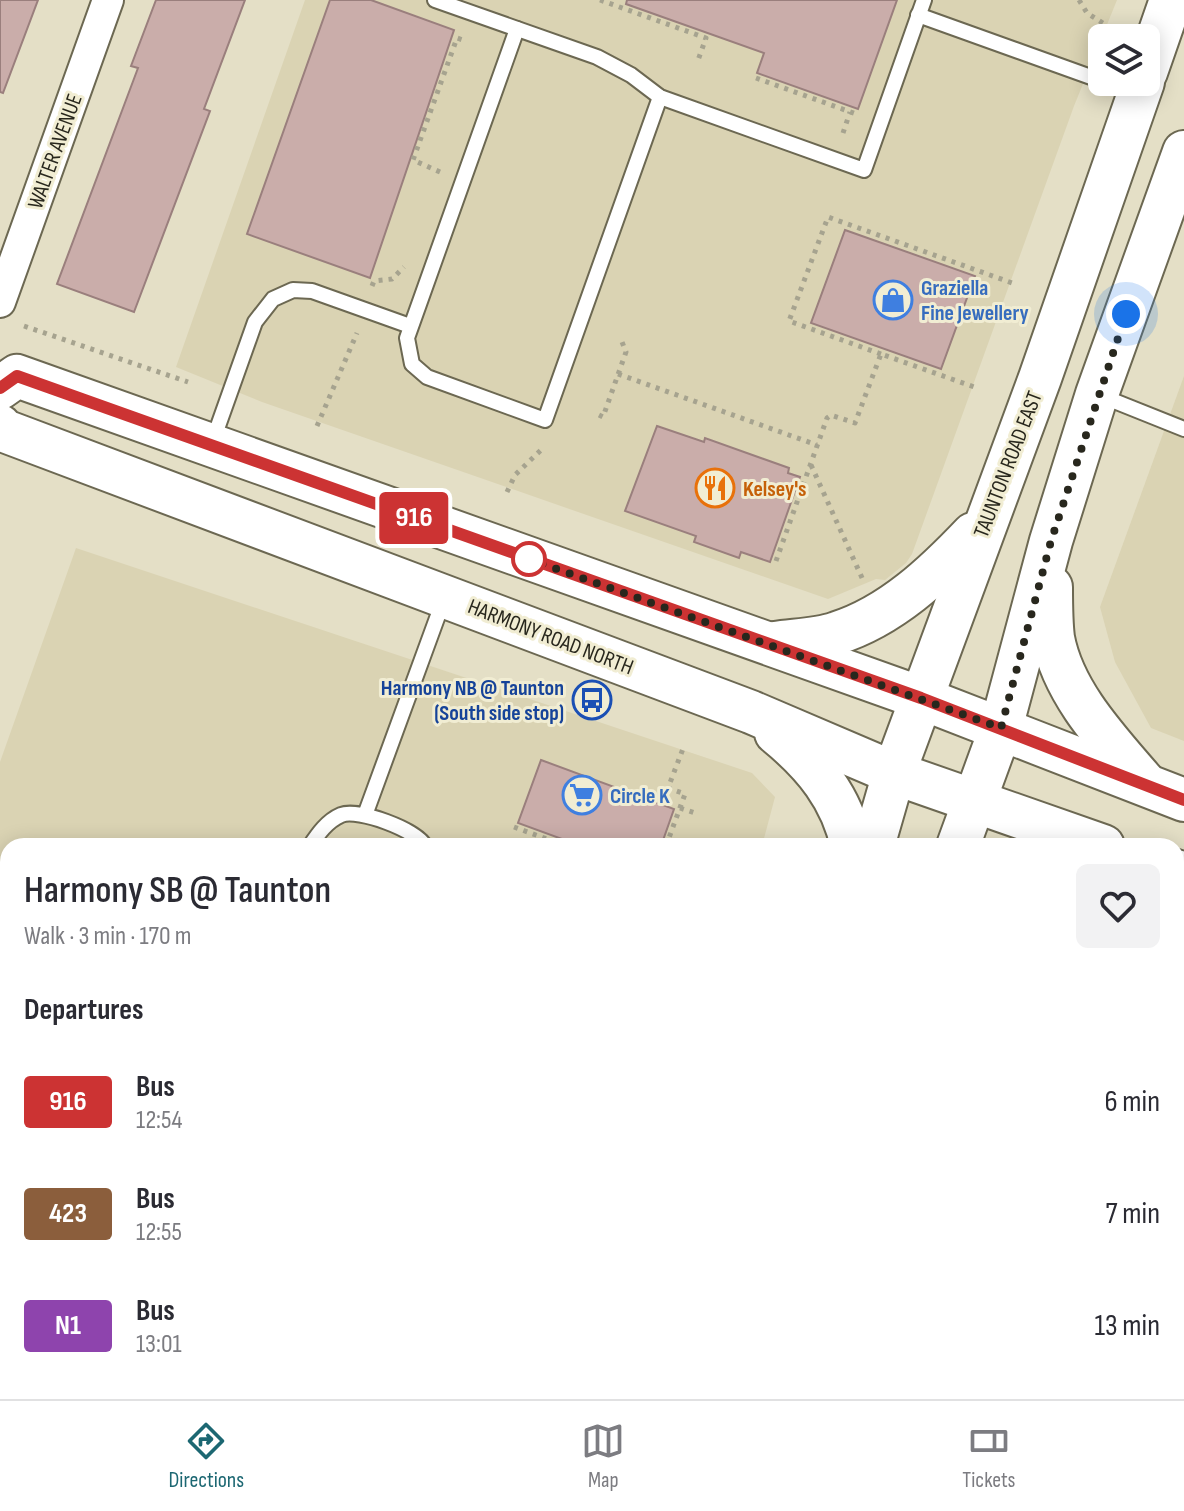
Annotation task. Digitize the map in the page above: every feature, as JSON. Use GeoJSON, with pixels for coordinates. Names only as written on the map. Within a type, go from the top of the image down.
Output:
{"type":"FeatureCollection","features":[{"type":"Feature","properties":{"kind":"main road","name":"TAUNTON ROAD EAST"},"geometry":{"type":"LineString","coordinates":[[1158,24],[1171,0]]}},
{"type":"Feature","properties":{"kind":"main road","name":"TAUNTON ROAD EAST"},"geometry":{"type":"LineString","coordinates":[[875,838],[894,773],[984,521],[1040,378],[1122,96]]}},
{"type":"Feature","properties":{"kind":"main road"},"geometry":{"type":"LineString","coordinates":[[961,838],[1001,728],[1051,541],[1097,394],[1184,152]]}},
{"type":"Feature","properties":{"kind":"main road"},"geometry":{"type":"LineString","coordinates":[[0,388],[17,376],[921,698],[1165,792]]}},
{"type":"Feature","properties":{"kind":"main road","name":"HARMONY ROAD NORTH"},"geometry":{"type":"LineString","coordinates":[[0,426],[2,430],[751,712],[894,773],[1080,838]]}},
{"type":"Feature","properties":{"kind":"main road"},"geometry":{"type":"LineString","coordinates":[[765,644],[836,634],[881,612],[935,575],[984,521]]}},
{"type":"Feature","properties":{"kind":"main road"},"geometry":{"type":"LineString","coordinates":[[1051,541],[1054,640],[1067,675],[1101,732],[1165,792]]}},
{"type":"Feature","properties":{"kind":"main road"},"geometry":{"type":"LineString","coordinates":[[751,712],[800,752],[830,789],[850,838]]}},
{"type":"Feature","properties":{"kind":"street","name":"WALTER AVENUE"},"geometry":{"type":"LineString","coordinates":[[7,312],[108,0]]}},
{"type":"Feature","properties":{"kind":"lane"},"geometry":{"type":"LineString","coordinates":[[435,0],[597,57],[631,75],[660,97],[864,170],[924,0]]}},
{"type":"Feature","properties":{"kind":"lane"},"geometry":{"type":"LineString","coordinates":[[918,15],[1088,71]]}},
{"type":"Feature","properties":{"kind":"lane"},"geometry":{"type":"LineString","coordinates":[[517,29],[410,326],[406,348],[412,364],[423,375],[545,420],[660,97]]}},
{"type":"Feature","properties":{"kind":"lane"},"geometry":{"type":"LineString","coordinates":[[211,445],[255,322],[273,299],[293,290],[312,291],[410,326]]}},
{"type":"Feature","properties":{"kind":"lane"},"geometry":{"type":"LineString","coordinates":[[1097,394],[1184,429]]}},
{"type":"Feature","properties":{"kind":"lane"},"geometry":{"type":"LineString","coordinates":[[365,815],[445,595]]}},
{"type":"Feature","properties":{"kind":"lane"},"geometry":{"type":"LineString","coordinates":[[317,838],[344,814],[365,815],[420,838]]}},
{"type":"Feature","properties":{"kind":"path"},"geometry":{"type":"LineString","coordinates":[[600,0],[706,38],[701,61]]}},
{"type":"Feature","properties":{"kind":"path"},"geometry":{"type":"LineString","coordinates":[[1079,0],[1087,13],[1104,24]]}},
{"type":"Feature","properties":{"kind":"path"},"geometry":{"type":"LineString","coordinates":[[440,174],[437,169],[413,160],[457,38],[466,41],[470,32]]}},
{"type":"Feature","properties":{"kind":"path"},"geometry":{"type":"LineString","coordinates":[[756,78],[850,112],[861,115],[865,108]]}},
{"type":"Feature","properties":{"kind":"path"},"geometry":{"type":"LineString","coordinates":[[843,133],[850,112]]}},
{"type":"Feature","properties":{"kind":"path"},"geometry":{"type":"LineString","coordinates":[[977,388],[789,321],[828,217],[832,216],[1015,284]]}},
{"type":"Feature","properties":{"kind":"path"},"geometry":{"type":"LineString","coordinates":[[372,286],[374,281],[392,279],[408,260]]}},
{"type":"Feature","properties":{"kind":"path"},"geometry":{"type":"LineString","coordinates":[[7,312],[188,382]]}},
{"type":"Feature","properties":{"kind":"path"},"geometry":{"type":"LineString","coordinates":[[317,426],[357,332]]}},
{"type":"Feature","properties":{"kind":"path"},"geometry":{"type":"LineString","coordinates":[[599,415],[603,417],[626,352],[622,342]]}},
{"type":"Feature","properties":{"kind":"path"},"geometry":{"type":"LineString","coordinates":[[776,561],[829,415],[855,423],[881,354]]}},
{"type":"Feature","properties":{"kind":"path"},"geometry":{"type":"LineString","coordinates":[[618,374],[817,445]]}},
{"type":"Feature","properties":{"kind":"path"},"geometry":{"type":"LineString","coordinates":[[507,492],[515,475],[542,449]]}},
{"type":"Feature","properties":{"kind":"path"},"geometry":{"type":"LineString","coordinates":[[810,464],[864,582]]}},
{"type":"Feature","properties":{"kind":"path"},"geometry":{"type":"LineString","coordinates":[[669,838],[685,794],[668,788],[684,746]]}},
{"type":"Feature","properties":{"kind":"path"},"geometry":{"type":"LineString","coordinates":[[680,808],[695,813]]}},
{"type":"Feature","properties":{"kind":"path"},"geometry":{"type":"LineString","coordinates":[[514,827],[544,838]]}},
{"type":"Feature","properties":{"kind":"shaded area"},"geometry":{"type":"Polygon","coordinates":[[[305,0],[1117,0],[1107,24],[1088,24],[1088,71],[912,554],[885,580],[876,579],[828,599],[262,402],[176,367],[305,0]]]}},
{"type":"Feature","properties":{"kind":"shaded area"},"geometry":{"type":"Polygon","coordinates":[[[1184,376],[1184,741],[1151,728],[1115,662],[1100,607],[1184,376]]]}},
{"type":"Feature","properties":{"kind":"shaded area"},"geometry":{"type":"Polygon","coordinates":[[[76,548],[752,773],[775,797],[764,838],[0,838],[0,762],[76,548]]]}},
{"type":"Feature","properties":{"kind":"building"},"geometry":{"type":"Polygon","coordinates":[[[0,0],[38,0],[3,93],[0,92],[0,0]]]}},
{"type":"Feature","properties":{"kind":"building"},"geometry":{"type":"Polygon","coordinates":[[[156,0],[245,0],[204,109],[210,111],[134,312],[57,284],[138,68],[131,66],[156,0]]]}},
{"type":"Feature","properties":{"kind":"building"},"geometry":{"type":"Polygon","coordinates":[[[330,0],[371,0],[454,30],[370,278],[247,234],[330,0]]]}},
{"type":"Feature","properties":{"kind":"building"},"geometry":{"type":"Polygon","coordinates":[[[627,0],[897,0],[858,109],[757,73],[764,53],[626,4],[627,0]]]}},
{"type":"Feature","properties":{"kind":"building","name":"Graziella Fine Jewellery"},"geometry":{"type":"Polygon","coordinates":[[[845,230],[975,276],[941,369],[811,323],[845,230]]]}},
{"type":"Feature","properties":{"kind":"building","name":"Kelsey's"},"geometry":{"type":"Polygon","coordinates":[[[657,426],[704,442],[705,438],[789,468],[788,473],[800,477],[770,562],[741,552],[739,558],[694,542],[696,536],[625,511],[657,426]]]}},
{"type":"Feature","properties":{"kind":"building","name":"Circle K"},"geometry":{"type":"Polygon","coordinates":[[[541,760],[674,809],[664,838],[559,838],[518,823],[541,760]]]}},
{"type":"Feature","properties":{"kind":"bus line","name":"916"},"geometry":{"type":"LineString","coordinates":[[0,388],[17,376],[921,698],[1184,800]]}},
{"type":"Feature","properties":{"kind":"place","name":"Graziella Fine Jewellery"},"geometry":{"type":"Point","coordinates":[893,300]}},
{"type":"Feature","properties":{"kind":"place","name":"Kelsey's"},"geometry":{"type":"Point","coordinates":[715,488]}},
{"type":"Feature","properties":{"kind":"place","name":"Harmony NB @ Taunton (South side stop)"},"geometry":{"type":"Point","coordinates":[592,700]}},
{"type":"Feature","properties":{"kind":"place","name":"Circle K"},"geometry":{"type":"Point","coordinates":[582,795]}},
{"type":"Feature","properties":{"kind":"route"},"geometry":{"type":"LineString","coordinates":[[529,559],[1001,728],[1051,541],[1097,394],[1126,314]]}}]}
